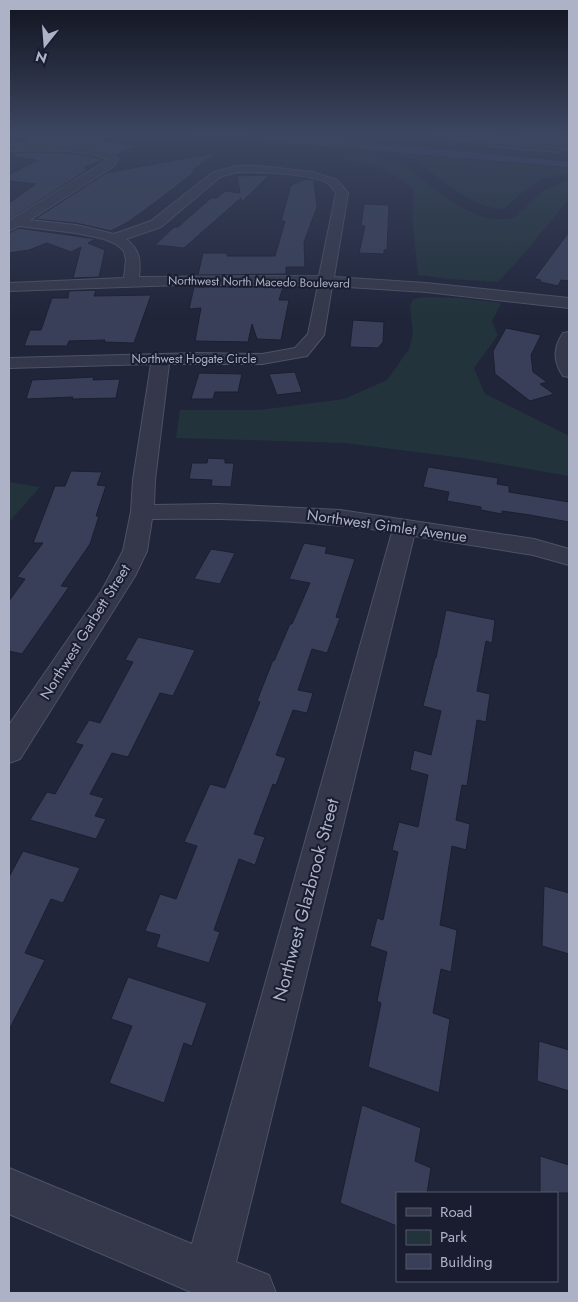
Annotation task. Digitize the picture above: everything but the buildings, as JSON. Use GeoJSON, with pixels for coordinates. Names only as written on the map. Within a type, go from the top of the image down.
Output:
{"type":"FeatureCollection","features":[{"type":"Feature","properties":{"kind":"street"},"geometry":{"type":"LineString","coordinates":[[13,225],[59,196]]}},
{"type":"Feature","properties":{"kind":"street","name":"Northwest Hogate Circle"},"geometry":{"type":"LineString","coordinates":[[116,238],[156,224],[191,196]]}},
{"type":"Feature","properties":{"kind":"street","name":"Northwest Hogate Circle"},"geometry":{"type":"LineString","coordinates":[[9,363],[161,359],[262,359],[300,352],[316,335],[328,282],[342,196]]}},
{"type":"Feature","properties":{"kind":"street"},"geometry":{"type":"LineString","coordinates":[[13,225],[102,234],[116,238],[129,247],[132,254],[131,282]]}},
{"type":"Feature","properties":{"kind":"street","name":"Northwest North Macedo Boulevard"},"geometry":{"type":"LineString","coordinates":[[9,287],[131,282],[282,280],[466,291],[569,303]]}},
{"type":"Feature","properties":{"kind":"street"},"geometry":{"type":"LineString","coordinates":[[569,337],[564,346],[564,364],[569,372]]}},
{"type":"Feature","properties":{"kind":"street","name":"Northwest Garbett Street"},"geometry":{"type":"LineString","coordinates":[[9,750],[123,576],[135,551],[142,512],[144,480],[161,359]]}},
{"type":"Feature","properties":{"kind":"street","name":"Northwest Gimlet Avenue"},"geometry":{"type":"LineString","coordinates":[[142,512],[218,511],[340,517],[534,547],[569,557]]}},
{"type":"Feature","properties":{"kind":"street","name":"Northwest Glazbrook Street"},"geometry":{"type":"LineString","coordinates":[[208,1275],[405,526]]}},
{"type":"Feature","properties":{"kind":"street"},"geometry":{"type":"LineString","coordinates":[[9,1191],[251,1293]]}},
{"type":"Feature","properties":{"kind":"green space"},"geometry":{"type":"Polygon","coordinates":[[[413,196],[444,196],[477,215],[502,219],[515,217],[538,196],[569,196],[569,199],[498,282],[418,275],[413,227],[413,196]]]}},
{"type":"Feature","properties":{"kind":"green space"},"geometry":{"type":"Polygon","coordinates":[[[465,196],[518,196],[504,209],[492,208],[465,196]]]}},
{"type":"Feature","properties":{"kind":"green space"},"geometry":{"type":"Polygon","coordinates":[[[425,297],[460,298],[501,303],[492,321],[498,335],[474,368],[485,394],[569,436],[569,476],[471,459],[345,443],[176,438],[180,410],[259,410],[344,399],[387,380],[409,349],[413,334],[410,306],[413,299],[425,297]]]}},
{"type":"Feature","properties":{"kind":"green space"},"geometry":{"type":"Polygon","coordinates":[[[9,482],[40,487],[9,522],[9,482]]]}}]}
